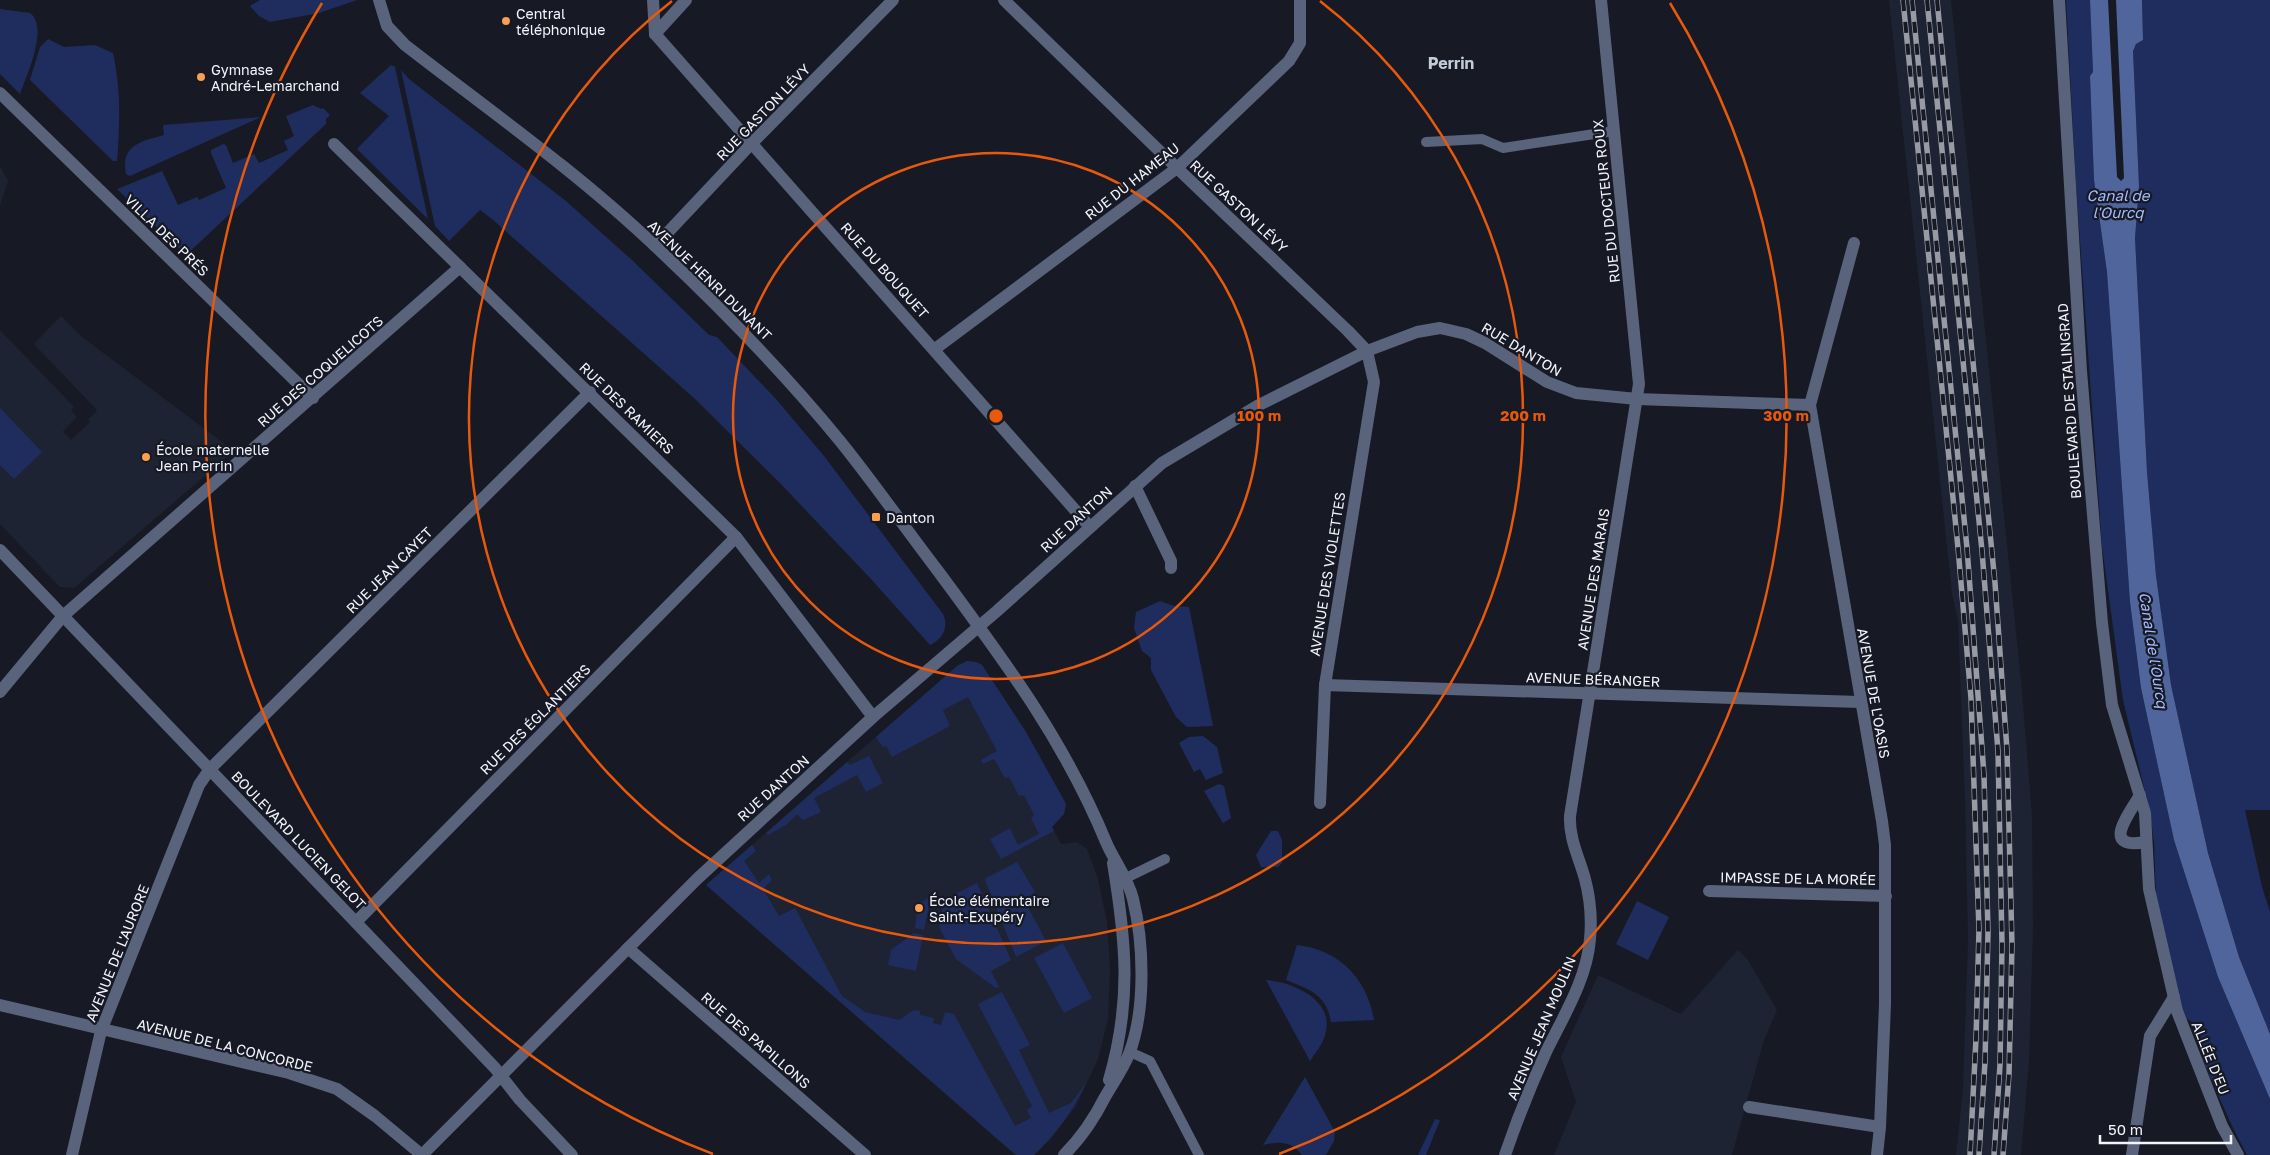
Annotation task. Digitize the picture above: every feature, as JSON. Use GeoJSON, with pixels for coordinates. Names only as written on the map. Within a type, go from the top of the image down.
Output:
{"type":"FeatureCollection","features":[{"type":"Feature","properties":{"kind":"street","name":"AVENUE HENRI DUNANT"},"geometry":{"type":"LineString","coordinates":[[378,0],[387,26],[405,46],[559,163],[655,246],[750,338],[840,441],[996,647],[1055,738],[1087,799],[1112,855]]}},
{"type":"Feature","properties":{"kind":"street"},"geometry":{"type":"LineString","coordinates":[[653,0],[655,34]]}},
{"type":"Feature","properties":{"kind":"street"},"geometry":{"type":"LineString","coordinates":[[655,34],[686,0]]}},
{"type":"Feature","properties":{"kind":"street","name":"RUE GASTON LÉVY"},"geometry":{"type":"LineString","coordinates":[[655,246],[752,143],[893,0]]}},
{"type":"Feature","properties":{"kind":"street","name":"RUE GASTON LÉVY"},"geometry":{"type":"LineString","coordinates":[[1004,0],[1348,331],[1366,351]]}},
{"type":"Feature","properties":{"kind":"street","name":"RUE DU DOCTEUR ROUX"},"geometry":{"type":"LineString","coordinates":[[1601,0],[1639,384],[1637,399]]}},
{"type":"Feature","properties":{"kind":"street","name":"BOULEVARD DE STALINGRAD"},"geometry":{"type":"LineString","coordinates":[[2059,0],[2080,372],[2102,623],[2112,705],[2145,813],[2146,842]]}},
{"type":"Feature","properties":{"kind":"street","name":"RUE DU HAMEAU"},"geometry":{"type":"LineString","coordinates":[[935,349],[1177,168],[1289,62],[1300,42],[1298,1]]}},
{"type":"Feature","properties":{"kind":"street","name":"RUE DU BOUQUET"},"geometry":{"type":"LineString","coordinates":[[655,34],[935,349],[1090,527]]}},
{"type":"Feature","properties":{"kind":"street","name":"VILLA DES PRÉS"},"geometry":{"type":"LineString","coordinates":[[0,93],[313,398]]}},
{"type":"Feature","properties":{"kind":"street","name":"RUE DES RAMIERS"},"geometry":{"type":"LineString","coordinates":[[334,144],[590,392],[736,537],[873,717]]}},
{"type":"Feature","properties":{"kind":"street","name":"AVENUE DE L'OASIS"},"geometry":{"type":"LineString","coordinates":[[1854,243],[1810,405],[1860,702],[1882,820],[1886,896],[1886,1004],[1880,1127],[1876,1155]]}},
{"type":"Feature","properties":{"kind":"street","name":"RUE DES COQUELICOTS"},"geometry":{"type":"LineString","coordinates":[[0,692],[63,616],[460,267]]}},
{"type":"Feature","properties":{"kind":"street","name":"RUE DANTON"},"geometry":{"type":"LineString","coordinates":[[501,1075],[697,879],[873,717],[979,626],[1162,463],[1251,409],[1366,351],[1417,332],[1440,328],[1466,334],[1485,343],[1560,389],[1590,396],[1810,405]]}},
{"type":"Feature","properties":{"kind":"street","name":"AVENUE DES VIOLETTES"},"geometry":{"type":"LineString","coordinates":[[1320,803],[1325,685],[1374,382],[1366,351]]}},
{"type":"Feature","properties":{"kind":"street","name":"RUE JEAN CAYET"},"geometry":{"type":"LineString","coordinates":[[210,769],[590,392]]}},
{"type":"Feature","properties":{"kind":"street","name":"AVENUE DES MARAIS"},"geometry":{"type":"LineString","coordinates":[[1570,823],[1637,399]]}},
{"type":"Feature","properties":{"kind":"street"},"geometry":{"type":"LineString","coordinates":[[1135,486],[1171,561],[1171,568]]}},
{"type":"Feature","properties":{"kind":"street","name":"RUE DES ÉGLANTIERS"},"geometry":{"type":"LineString","coordinates":[[356,922],[736,537]]}},
{"type":"Feature","properties":{"kind":"street","name":"BOULEVARD LUCIEN GELOT"},"geometry":{"type":"LineString","coordinates":[[0,550],[501,1075],[520,1100],[572,1155]]}},
{"type":"Feature","properties":{"kind":"street","name":"AVENUE BÉRANGER"},"geometry":{"type":"LineString","coordinates":[[1325,685],[1860,702]]}},
{"type":"Feature","properties":{"kind":"street","name":"AVENUE DE L'AURORE"},"geometry":{"type":"LineString","coordinates":[[72,1155],[102,1031],[200,785],[210,769]]}},
{"type":"Feature","properties":{"kind":"street"},"geometry":{"type":"LineString","coordinates":[[2140,796],[2120,830],[2120,837],[2126,843],[2146,842]]}},
{"type":"Feature","properties":{"kind":"street","name":"AVENUE JEAN MOULIN"},"geometry":{"type":"LineString","coordinates":[[1505,1155],[1545,1055],[1578,985],[1587,957],[1590,941],[1590,910],[1570,823]]}},
{"type":"Feature","properties":{"kind":"street","name":"ALLÉE D'EU"},"geometry":{"type":"LineString","coordinates":[[2146,842],[2149,888],[2174,997],[2188,1043],[2222,1126],[2238,1155]]}},
{"type":"Feature","properties":{"kind":"street"},"geometry":{"type":"LineString","coordinates":[[1064,1155],[1078,1141],[1103,1102],[1130,1052],[1139,1003],[1141,956],[1133,900],[1126,878],[1112,855]]}},
{"type":"Feature","properties":{"kind":"street"},"geometry":{"type":"LineString","coordinates":[[1103,1102],[1118,1042],[1126,985],[1124,941],[1112,855]]}},
{"type":"Feature","properties":{"kind":"street","name":"IMPASSE DE LA MORÉE"},"geometry":{"type":"LineString","coordinates":[[1709,891],[1886,896]]}},
{"type":"Feature","properties":{"kind":"street","name":"RUE DES PAPILLONS"},"geometry":{"type":"LineString","coordinates":[[628,948],[865,1155]]}},
{"type":"Feature","properties":{"kind":"street"},"geometry":{"type":"LineString","coordinates":[[2132,1155],[2150,1036],[2174,997]]}},
{"type":"Feature","properties":{"kind":"street","name":"AVENUE DE LA CONCORDE"},"geometry":{"type":"LineString","coordinates":[[0,1006],[289,1074],[337,1089],[375,1116],[422,1155],[501,1075]]}},
{"type":"Feature","properties":{"kind":"street"},"geometry":{"type":"LineString","coordinates":[[1750,1107],[1880,1127]]}},
{"type":"Feature","properties":{"kind":"lane"},"geometry":{"type":"LineString","coordinates":[[1426,142],[1482,139],[1503,148],[1614,131]]}},
{"type":"Feature","properties":{"kind":"lane"},"geometry":{"type":"LineString","coordinates":[[1126,878],[1164,859]]}},
{"type":"Feature","properties":{"kind":"lane"},"geometry":{"type":"LineString","coordinates":[[1130,1052],[1150,1062],[1199,1155]]}},
{"type":"Feature","properties":{"kind":"shaded area"},"geometry":{"type":"Polygon","coordinates":[[[260,0],[357,0],[319,13],[270,22],[259,16],[250,6],[260,0]]]}},
{"type":"Feature","properties":{"kind":"shaded area"},"geometry":{"type":"Polygon","coordinates":[[[1889,0],[1951,0],[2021,681],[2032,815],[2033,928],[2029,1062],[2021,1155],[1956,1155],[1963,1088],[1968,940],[1958,620],[1952,594],[1889,0]]]}},
{"type":"Feature","properties":{"kind":"shaded area"},"geometry":{"type":"Polygon","coordinates":[[[2066,0],[2090,0],[2093,72],[2090,76],[2094,180],[2107,272],[2130,602],[2141,688],[2174,840],[2218,977],[2270,1099],[2270,1155],[2247,1155],[2202,1059],[2203,1054],[2200,1041],[2202,1027],[2185,1018],[2178,996],[2156,895],[2154,841],[2149,808],[2123,700],[2102,546],[2076,185],[2066,0]]]}},
{"type":"Feature","properties":{"kind":"shaded area"},"geometry":{"type":"Polygon","coordinates":[[[2142,0],[2270,0],[2270,810],[2245,810],[2262,887],[2270,912],[2270,1034],[2239,957],[2208,853],[2171,685],[2156,576],[2147,472],[2135,238],[2139,186],[2133,51],[2136,44],[2143,40],[2142,0]]]}},
{"type":"Feature","properties":{"kind":"shaded area"},"geometry":{"type":"Polygon","coordinates":[[[0,9],[30,13],[35,20],[37,40],[35,52],[20,94],[0,74],[0,9]]]}},
{"type":"Feature","properties":{"kind":"shaded area"},"geometry":{"type":"Polygon","coordinates":[[[48,39],[64,47],[95,45],[113,53],[119,107],[117,161],[113,161],[30,80],[40,47],[48,39]]]}},
{"type":"Feature","properties":{"kind":"shaded area"},"geometry":{"type":"Polygon","coordinates":[[[391,65],[395,67],[428,219],[357,149],[389,116],[360,93],[391,65]]]}},
{"type":"Feature","properties":{"kind":"shaded area"},"geometry":{"type":"Polygon","coordinates":[[[401,70],[409,79],[566,201],[633,261],[709,335],[717,337],[776,399],[824,456],[943,614],[945,619],[944,632],[935,642],[930,645],[871,579],[779,482],[694,398],[492,219],[480,210],[449,241],[435,226],[401,70]]]}},
{"type":"Feature","properties":{"kind":"shaded area"},"geometry":{"type":"Polygon","coordinates":[[[313,105],[321,109],[323,108],[330,115],[326,119],[326,124],[186,255],[117,189],[162,171],[178,205],[197,197],[199,200],[226,188],[211,150],[223,144],[226,145],[233,163],[254,154],[259,163],[288,150],[284,141],[294,136],[286,116],[313,105]]]}},
{"type":"Feature","properties":{"kind":"shaded area"},"geometry":{"type":"Polygon","coordinates":[[[261,117],[130,176],[126,174],[126,157],[130,150],[141,142],[164,135],[163,125],[261,117]]]}},
{"type":"Feature","properties":{"kind":"shaded area"},"geometry":{"type":"Polygon","coordinates":[[[0,166],[8,181],[0,205],[0,166]]]}},
{"type":"Feature","properties":{"kind":"shaded area","name":"École maternelle Jean Perrin"},"geometry":{"type":"Polygon","coordinates":[[[61,316],[82,337],[234,451],[74,588],[60,587],[0,524],[0,330],[74,407],[71,411],[77,417],[63,431],[71,440],[90,422],[88,420],[97,410],[34,344],[61,316]]]}},
{"type":"Feature","properties":{"kind":"shaded area"},"geometry":{"type":"Polygon","coordinates":[[[0,408],[42,452],[14,479],[0,465],[0,408]]]}},
{"type":"Feature","properties":{"kind":"shaded area"},"geometry":{"type":"Polygon","coordinates":[[[1160,601],[1174,606],[1189,607],[1213,726],[1187,727],[1176,717],[1151,670],[1151,658],[1142,651],[1134,628],[1136,612],[1160,601]]]}},
{"type":"Feature","properties":{"kind":"shaded area","name":"École élémentaire Saint-Exupéry"},"geometry":{"type":"Polygon","coordinates":[[[967,661],[982,665],[1026,732],[1066,804],[1064,814],[1052,827],[1061,844],[1077,842],[1087,849],[1098,879],[1107,922],[1110,969],[1108,1019],[1098,1059],[1076,1106],[1050,1140],[1034,1155],[1015,1155],[706,885],[957,666],[967,661]]]}},
{"type":"Feature","properties":{"kind":"shaded area"},"geometry":{"type":"Polygon","coordinates":[[[967,661],[982,665],[1026,732],[1066,804],[1064,814],[1052,827],[1054,831],[1001,859],[990,839],[1010,828],[1018,845],[1039,834],[1031,818],[1034,815],[1024,795],[1019,796],[1009,777],[1005,778],[994,759],[983,764],[981,760],[997,751],[968,697],[943,710],[950,726],[892,757],[886,746],[883,747],[876,737],[957,666],[967,661]]]}},
{"type":"Feature","properties":{"kind":"shaded area"},"geometry":{"type":"Polygon","coordinates":[[[1203,736],[1217,747],[1223,773],[1206,780],[1200,769],[1194,772],[1179,743],[1189,737],[1203,736]]]}},
{"type":"Feature","properties":{"kind":"shaded area"},"geometry":{"type":"Polygon","coordinates":[[[869,756],[883,783],[866,792],[857,775],[814,798],[821,812],[803,820],[797,814],[786,825],[768,835],[766,833],[847,762],[850,765],[869,756]]]}},
{"type":"Feature","properties":{"kind":"shaded area"},"geometry":{"type":"Polygon","coordinates":[[[1219,784],[1224,786],[1231,818],[1223,823],[1204,791],[1219,784]]]}},
{"type":"Feature","properties":{"kind":"shaded area"},"geometry":{"type":"Polygon","coordinates":[[[1271,831],[1278,831],[1282,840],[1282,863],[1278,867],[1261,867],[1256,855],[1271,831]]]}},
{"type":"Feature","properties":{"kind":"shaded area"},"geometry":{"type":"Polygon","coordinates":[[[752,845],[756,851],[744,861],[759,883],[769,874],[772,880],[763,889],[779,916],[795,908],[842,996],[865,1012],[899,1020],[914,1010],[920,1011],[920,1015],[934,1018],[933,1023],[941,1025],[945,1012],[954,1014],[1015,1126],[1031,1118],[1027,1110],[1032,1106],[978,1004],[1002,992],[1030,1045],[1019,1050],[1049,1113],[1071,1103],[1086,1083],[1063,1122],[1034,1155],[1016,1155],[706,885],[752,845]]]}},
{"type":"Feature","properties":{"kind":"shaded area"},"geometry":{"type":"Polygon","coordinates":[[[1017,862],[1035,892],[1024,900],[1046,941],[1016,957],[985,880],[1017,862]]]}},
{"type":"Feature","properties":{"kind":"shaded area"},"geometry":{"type":"Polygon","coordinates":[[[977,883],[1011,960],[991,971],[999,987],[996,988],[956,959],[939,927],[944,900],[977,883]]]}},
{"type":"Feature","properties":{"kind":"shaded area"},"geometry":{"type":"Polygon","coordinates":[[[931,896],[924,930],[915,928],[918,904],[931,896]]]}},
{"type":"Feature","properties":{"kind":"shaded area"},"geometry":{"type":"Polygon","coordinates":[[[1637,901],[1669,917],[1648,960],[1616,944],[1637,901]]]}},
{"type":"Feature","properties":{"kind":"shaded area"},"geometry":{"type":"Polygon","coordinates":[[[914,933],[923,935],[916,971],[888,965],[891,950],[914,933]]]}},
{"type":"Feature","properties":{"kind":"shaded area"},"geometry":{"type":"Polygon","coordinates":[[[1063,943],[1092,998],[1064,1013],[1034,958],[1063,943]]]}},
{"type":"Feature","properties":{"kind":"shaded area"},"geometry":{"type":"Polygon","coordinates":[[[1297,945],[1326,953],[1349,969],[1365,991],[1374,1020],[1331,1022],[1326,1005],[1316,994],[1286,980],[1297,945]]]}},
{"type":"Feature","properties":{"kind":"shaded area"},"geometry":{"type":"Polygon","coordinates":[[[1738,950],[1748,960],[1777,1010],[1764,1040],[1732,1155],[1554,1155],[1576,1102],[1561,1057],[1598,975],[1681,1014],[1738,950]]]}},
{"type":"Feature","properties":{"kind":"shaded area"},"geometry":{"type":"Polygon","coordinates":[[[1266,980],[1288,985],[1310,995],[1324,1012],[1327,1023],[1325,1035],[1321,1045],[1310,1061],[1266,980]]]}},
{"type":"Feature","properties":{"kind":"shaded area"},"geometry":{"type":"Polygon","coordinates":[[[1305,1077],[1335,1132],[1334,1141],[1326,1155],[1302,1155],[1294,1147],[1285,1143],[1263,1145],[1305,1077]]]}},
{"type":"Feature","properties":{"kind":"shaded area"},"geometry":{"type":"Polygon","coordinates":[[[1435,1119],[1440,1120],[1426,1155],[1418,1155],[1435,1119]]]}},
{"type":"Feature","properties":{"kind":"water","name":"Canal de l'Ourcq"},"geometry":{"type":"Polygon","coordinates":[[[2090,0],[2108,0],[2117,177],[2121,181],[2124,178],[2116,0],[2142,0],[2143,40],[2136,44],[2133,51],[2139,186],[2135,238],[2147,472],[2156,576],[2171,685],[2208,853],[2239,957],[2270,1034],[2270,1099],[2218,977],[2174,840],[2141,688],[2130,602],[2107,272],[2094,180],[2090,76],[2093,72],[2090,0]]]}},
{"type":"Feature","properties":{"kind":"railway"},"geometry":{"type":"LineString","coordinates":[[1903,0],[1958,548],[1971,698],[1979,930],[1970,1155]]}},
{"type":"Feature","properties":{"kind":"railway"},"geometry":{"type":"LineString","coordinates":[[1912,0],[1967,548],[1984,775],[1988,932],[1985,1062],[1979,1155]]}},
{"type":"Feature","properties":{"kind":"railway"},"geometry":{"type":"LineString","coordinates":[[1927,0],[1982,551],[1998,751],[2002,944],[2000,1065],[1994,1155]]}},
{"type":"Feature","properties":{"kind":"railway"},"geometry":{"type":"LineString","coordinates":[[1937,0],[1995,583],[2007,750],[2012,945],[2009,1074],[2003,1155]]}},
{"type":"Feature","properties":{"kind":"place","name":"Central téléphonique"},"geometry":{"type":"Point","coordinates":[506,21]}},
{"type":"Feature","properties":{"kind":"place","name":"Gymnase André-Lemarchand"},"geometry":{"type":"Point","coordinates":[201,77]}},
{"type":"Feature","properties":{"kind":"place","name":"École maternelle Jean Perrin"},"geometry":{"type":"Point","coordinates":[146,457]}},
{"type":"Feature","properties":{"kind":"place","name":"Danton"},"geometry":{"type":"Point","coordinates":[876,517]}},
{"type":"Feature","properties":{"kind":"place","name":"École élémentaire Saint-Exupéry"},"geometry":{"type":"Point","coordinates":[919,908]}},
{"type":"Feature","properties":{"kind":"district","name":"Perrin"},"geometry":{"type":"Point","coordinates":[1451,63]}}]}
